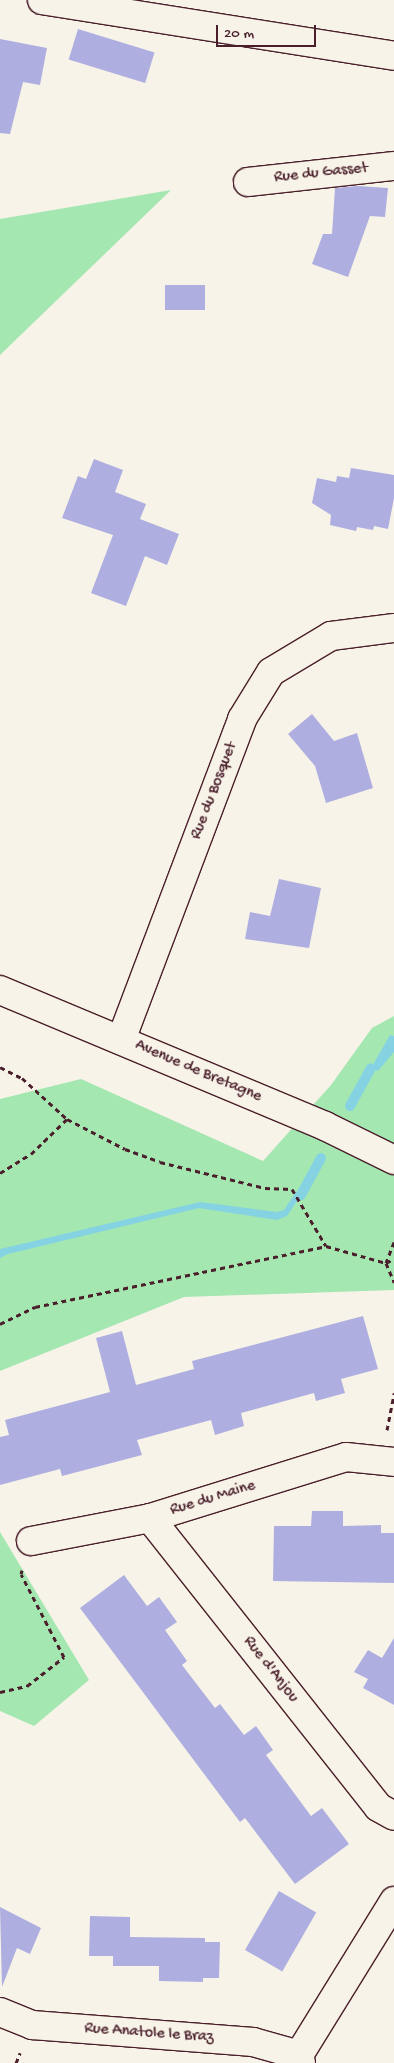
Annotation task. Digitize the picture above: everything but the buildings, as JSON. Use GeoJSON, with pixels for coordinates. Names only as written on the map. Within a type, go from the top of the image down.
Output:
{"type":"FeatureCollection","features":[{"type":"Feature","properties":{"kind":"street"},"geometry":{"type":"LineString","coordinates":[[42,0],[394,56]]}},
{"type":"Feature","properties":{"kind":"street","name":"Rue du Gasset"},"geometry":{"type":"LineString","coordinates":[[248,182],[394,166]]}},
{"type":"Feature","properties":{"kind":"street","name":"Rue du Bosquet"},"geometry":{"type":"LineString","coordinates":[[121,1040],[242,719],[271,672],[331,636],[394,628]]}},
{"type":"Feature","properties":{"kind":"street","name":"Avenue de Bretagne"},"geometry":{"type":"LineString","coordinates":[[0,990],[325,1126],[394,1160]]}},
{"type":"Feature","properties":{"kind":"street","name":"Rue du Maine"},"geometry":{"type":"LineString","coordinates":[[30,1541],[150,1518],[346,1457],[389,1461]]}},
{"type":"Feature","properties":{"kind":"street","name":"Rue d'Anjou"},"geometry":{"type":"LineString","coordinates":[[150,1518],[378,1807],[394,1816]]}},
{"type":"Feature","properties":{"kind":"street"},"geometry":{"type":"LineString","coordinates":[[300,2059],[394,1901]]}},
{"type":"Feature","properties":{"kind":"street","name":"Rue Anatole le Braz"},"geometry":{"type":"LineString","coordinates":[[0,2012],[32,2025],[253,2042],[300,2059]]}},
{"type":"Feature","properties":{"kind":"path"},"geometry":{"type":"LineString","coordinates":[[0,1066],[22,1078],[67,1119],[125,1149],[160,1162],[265,1188],[292,1189],[326,1246]]}},
{"type":"Feature","properties":{"kind":"path"},"geometry":{"type":"LineString","coordinates":[[0,1173],[31,1154],[67,1119]]}},
{"type":"Feature","properties":{"kind":"path"},"geometry":{"type":"LineString","coordinates":[[394,1242],[386,1263],[394,1282]]}},
{"type":"Feature","properties":{"kind":"path"},"geometry":{"type":"LineString","coordinates":[[0,1324],[35,1307],[326,1246],[386,1263],[394,1259]]}},
{"type":"Feature","properties":{"kind":"path"},"geometry":{"type":"LineString","coordinates":[[389,1461],[394,1393]]}},
{"type":"Feature","properties":{"kind":"path"},"geometry":{"type":"LineString","coordinates":[[0,1692],[27,1686],[64,1657],[21,1574],[30,1541]]}},
{"type":"Feature","properties":{"kind":"green space"},"geometry":{"type":"Polygon","coordinates":[[[171,190],[0,355],[0,219],[171,190]]]}},
{"type":"Feature","properties":{"kind":"green space"},"geometry":{"type":"Polygon","coordinates":[[[394,1016],[394,1290],[184,1297],[0,1371],[0,1099],[81,1079],[263,1161],[331,1085],[372,1028],[394,1016]]]}},
{"type":"Feature","properties":{"kind":"green space"},"geometry":{"type":"Polygon","coordinates":[[[0,1532],[89,1680],[34,1726],[0,1711],[0,1532]]]}},
{"type":"Feature","properties":{"kind":"water"},"geometry":{"type":"Polygon","coordinates":[[[390,1035],[394,1036],[394,1052],[378,1071],[371,1068],[390,1035]]]}},
{"type":"Feature","properties":{"kind":"water"},"geometry":{"type":"Polygon","coordinates":[[[296,1192],[301,1195],[287,1216],[277,1220],[199,1208],[8,1254],[0,1258],[0,1249],[200,1202],[276,1212],[284,1210],[296,1192]]]}},
{"type":"Feature","properties":{"kind":"waterway"},"geometry":{"type":"LineString","coordinates":[[350,1106],[371,1068]]}},
{"type":"Feature","properties":{"kind":"waterway"},"geometry":{"type":"LineString","coordinates":[[301,1195],[321,1158]]}}]}
